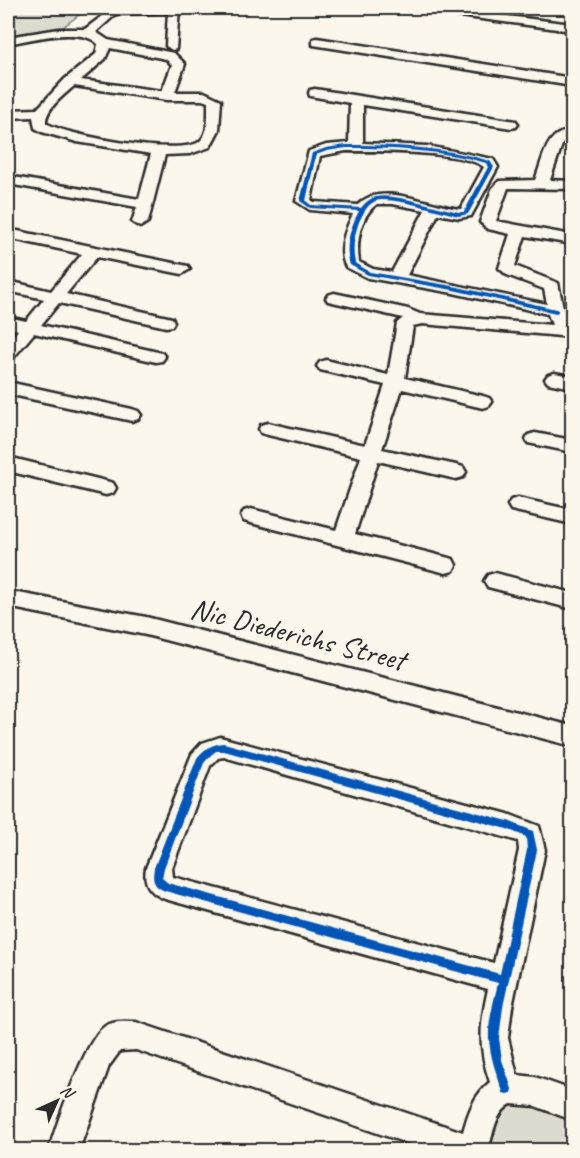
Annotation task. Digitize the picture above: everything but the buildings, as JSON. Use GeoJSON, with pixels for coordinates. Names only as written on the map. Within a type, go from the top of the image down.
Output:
{"type":"FeatureCollection","features":[{"type":"Feature","properties":{"kind":"street"},"geometry":{"type":"LineString","coordinates":[[96,37],[118,15],[119,10],[174,8],[172,46]]}},
{"type":"Feature","properties":{"kind":"street"},"geometry":{"type":"LineString","coordinates":[[422,8],[573,28]]}},
{"type":"Feature","properties":{"kind":"street"},"geometry":{"type":"LineString","coordinates":[[8,40],[72,27],[96,37],[159,53],[175,59],[179,64],[167,96]]}},
{"type":"Feature","properties":{"kind":"street"},"geometry":{"type":"LineString","coordinates":[[70,82],[146,95],[211,98],[214,100],[215,111],[210,139],[206,144],[187,150],[159,151],[53,132],[40,126],[38,121],[40,113],[70,82],[102,54],[96,37]]}},
{"type":"Feature","properties":{"kind":"street"},"geometry":{"type":"LineString","coordinates":[[317,42],[573,82]]}},
{"type":"Feature","properties":{"kind":"street"},"geometry":{"type":"LineString","coordinates":[[315,93],[464,127],[511,124]]}},
{"type":"Feature","properties":{"kind":"street"},"geometry":{"type":"LineString","coordinates":[[356,145],[357,101]]}},
{"type":"Feature","properties":{"kind":"street"},"geometry":{"type":"LineString","coordinates":[[8,114],[40,113]]}},
{"type":"Feature","properties":{"kind":"street"},"geometry":{"type":"LineString","coordinates":[[451,154],[464,127]]}},
{"type":"Feature","properties":{"kind":"street"},"geometry":{"type":"LineString","coordinates":[[541,184],[557,140],[564,135],[573,136]]}},
{"type":"Feature","properties":{"kind":"street"},"geometry":{"type":"LineString","coordinates":[[362,210],[310,206],[303,201],[314,154],[326,147],[356,145],[451,154],[484,160],[491,167],[466,213],[459,214],[378,198],[372,200],[362,210],[349,246],[352,264],[368,273],[556,311]]}},
{"type":"Feature","properties":{"kind":"street"},"geometry":{"type":"LineString","coordinates":[[140,222],[159,151]]}},
{"type":"Feature","properties":{"kind":"street"},"geometry":{"type":"LineString","coordinates":[[8,180],[143,204]]}},
{"type":"Feature","properties":{"kind":"street"},"geometry":{"type":"LineString","coordinates":[[573,185],[507,183],[499,189],[489,223],[519,231],[573,239]]}},
{"type":"Feature","properties":{"kind":"street"},"geometry":{"type":"LineString","coordinates":[[397,278],[433,209]]}},
{"type":"Feature","properties":{"kind":"street"},"geometry":{"type":"LineString","coordinates":[[519,231],[508,269],[552,286],[556,311],[566,332]]}},
{"type":"Feature","properties":{"kind":"street"},"geometry":{"type":"LineString","coordinates":[[8,234],[182,268]]}},
{"type":"Feature","properties":{"kind":"street"},"geometry":{"type":"LineString","coordinates":[[8,354],[93,251]]}},
{"type":"Feature","properties":{"kind":"street"},"geometry":{"type":"LineString","coordinates":[[8,286],[166,322]]}},
{"type":"Feature","properties":{"kind":"street"},"geometry":{"type":"LineString","coordinates":[[334,298],[408,314],[416,319]]}},
{"type":"Feature","properties":{"kind":"street"},"geometry":{"type":"LineString","coordinates":[[343,540],[395,381],[404,326],[409,321],[416,319],[566,332]]}},
{"type":"Feature","properties":{"kind":"street"},"geometry":{"type":"LineString","coordinates":[[8,322],[156,357]]}},
{"type":"Feature","properties":{"kind":"street"},"geometry":{"type":"LineString","coordinates":[[326,366],[483,402]]}},
{"type":"Feature","properties":{"kind":"street"},"geometry":{"type":"LineString","coordinates":[[554,379],[573,382]]}},
{"type":"Feature","properties":{"kind":"street"},"geometry":{"type":"LineString","coordinates":[[8,388],[132,415]]}},
{"type":"Feature","properties":{"kind":"street"},"geometry":{"type":"LineString","coordinates":[[268,429],[456,472]]}},
{"type":"Feature","properties":{"kind":"street"},"geometry":{"type":"LineString","coordinates":[[535,439],[573,447]]}},
{"type":"Feature","properties":{"kind":"street"},"geometry":{"type":"LineString","coordinates":[[8,464],[106,488]]}},
{"type":"Feature","properties":{"kind":"street"},"geometry":{"type":"LineString","coordinates":[[518,505],[573,517]]}},
{"type":"Feature","properties":{"kind":"street"},"geometry":{"type":"LineString","coordinates":[[251,516],[446,565]]}},
{"type":"Feature","properties":{"kind":"street"},"geometry":{"type":"LineString","coordinates":[[495,581],[573,601]]}},
{"type":"Feature","properties":{"kind":"street","name":"Nic Diederichs Street"},"geometry":{"type":"LineString","coordinates":[[8,599],[146,626],[573,735]]}},
{"type":"Feature","properties":{"kind":"street"},"geometry":{"type":"LineString","coordinates":[[504,980],[165,887],[159,883],[157,879],[159,868],[205,753],[215,747],[224,747],[508,825],[530,834],[532,850],[504,980],[495,1038],[497,1060],[507,1089]]}},
{"type":"Feature","properties":{"kind":"street"},"geometry":{"type":"LineString","coordinates":[[64,1150],[98,1057],[113,1037],[129,1035],[472,1150],[484,1112],[493,1100],[507,1089],[521,1087],[573,1105]]}},
{"type":"Feature","properties":{"kind":"shaded area"},"geometry":{"type":"Polygon","coordinates":[[[8,8],[88,8],[63,27],[8,36],[8,8]]]}},
{"type":"Feature","properties":{"kind":"shaded area"},"geometry":{"type":"Polygon","coordinates":[[[527,1101],[572,1117],[572,1150],[487,1150],[493,1127],[504,1107],[527,1101]]]}},
{"type":"Feature","properties":{"kind":"cycle path"},"geometry":{"type":"LineString","coordinates":[[361,210],[310,206],[303,201],[314,154],[326,149],[346,147],[399,148],[453,154],[488,162],[491,167],[466,213],[459,214],[392,199],[376,199],[369,203],[361,212],[352,234],[350,249],[352,264],[368,273],[453,288],[556,311]]}},
{"type":"Feature","properties":{"kind":"cycle path"},"geometry":{"type":"LineString","coordinates":[[504,980],[165,887],[157,879],[159,868],[200,761],[210,750],[224,747],[508,825],[530,834],[532,850],[498,1007],[494,1038],[497,1060],[507,1089]]}}]}
